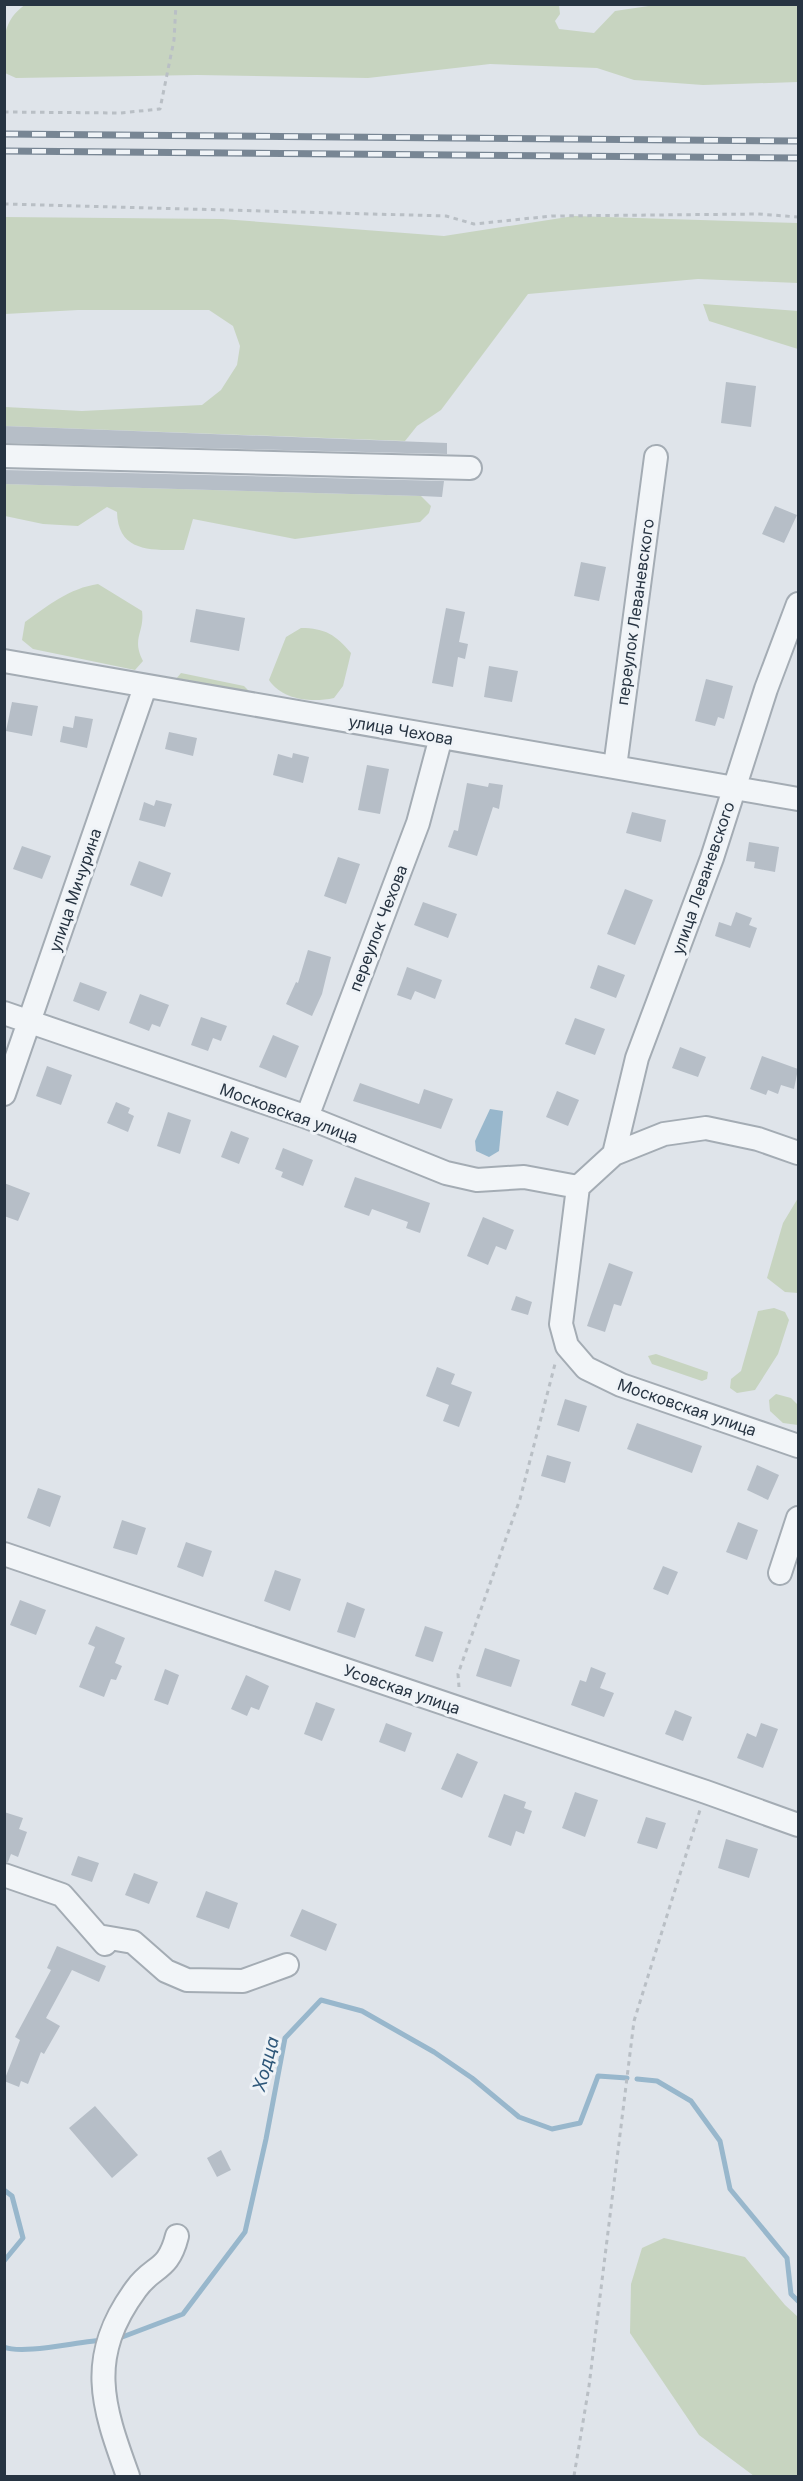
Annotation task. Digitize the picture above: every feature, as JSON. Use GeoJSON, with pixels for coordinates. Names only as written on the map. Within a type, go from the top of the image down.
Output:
{"type":"FeatureCollection","features":[{"type":"Feature","properties":{"kind":"street"},"geometry":{"type":"LineString","coordinates":[[4,456],[470,468]]}},
{"type":"Feature","properties":{"kind":"street","name":"переулок Леваневского"},"geometry":{"type":"LineString","coordinates":[[615,767],[656,457]]}},
{"type":"Feature","properties":{"kind":"street","name":"улица Леваневского"},"geometry":{"type":"LineString","coordinates":[[614,1154],[637,1058],[712,858],[766,690],[798,604]]}},
{"type":"Feature","properties":{"kind":"street","name":"улица Чехова"},"geometry":{"type":"LineString","coordinates":[[4,661],[798,799]]}},
{"type":"Feature","properties":{"kind":"street","name":"улица Мичурина"},"geometry":{"type":"LineString","coordinates":[[4,1094],[145,687]]}},
{"type":"Feature","properties":{"kind":"street","name":"переулок Чехова"},"geometry":{"type":"LineString","coordinates":[[307,1117],[418,823],[441,737]]}},
{"type":"Feature","properties":{"kind":"street","name":"Московская улица"},"geometry":{"type":"LineString","coordinates":[[4,1013],[307,1117],[446,1173],[477,1180],[524,1177],[578,1187]]}},
{"type":"Feature","properties":{"kind":"street"},"geometry":{"type":"LineString","coordinates":[[563,1333],[561,1324],[578,1187],[614,1154],[664,1134],[706,1128],[758,1139],[798,1153]]}},
{"type":"Feature","properties":{"kind":"street","name":"Московская улица"},"geometry":{"type":"LineString","coordinates":[[563,1333],[567,1346],[586,1368],[621,1385],[798,1446]]}},
{"type":"Feature","properties":{"kind":"street"},"geometry":{"type":"LineString","coordinates":[[780,1573],[798,1518]]}},
{"type":"Feature","properties":{"kind":"street","name":"Усовская улица"},"geometry":{"type":"LineString","coordinates":[[4,1554],[706,1792],[798,1826]]}},
{"type":"Feature","properties":{"kind":"street"},"geometry":{"type":"LineString","coordinates":[[4,1875],[62,1895],[101,1940],[133,1942],[150,1954],[166,1971],[187,1980],[243,1981],[287,1965]]}},
{"type":"Feature","properties":{"kind":"street"},"geometry":{"type":"LineString","coordinates":[[128,2476],[106,2417],[101,2379],[113,2329],[136,2288],[172,2256],[177,2236]]}},
{"type":"Feature","properties":{"kind":"path"},"geometry":{"type":"LineString","coordinates":[[4,112],[120,113],[160,109],[174,40],[176,4]]}},
{"type":"Feature","properties":{"kind":"path"},"geometry":{"type":"LineString","coordinates":[[4,204],[446,216],[474,224],[552,216],[758,214],[798,217]]}},
{"type":"Feature","properties":{"kind":"path"},"geometry":{"type":"LineString","coordinates":[[465,1710],[459,1692],[458,1674],[520,1499],[563,1333]]}},
{"type":"Feature","properties":{"kind":"path"},"geometry":{"type":"LineString","coordinates":[[574,2476],[589,2386],[634,2021],[706,1792]]}},
{"type":"Feature","properties":{"kind":"green space"},"geometry":{"type":"Polygon","coordinates":[[[26,4],[559,5],[560,14],[555,21],[559,29],[594,33],[615,11],[662,4],[798,5],[798,82],[703,85],[634,80],[597,68],[490,64],[368,78],[197,75],[16,78],[5,73],[5,34],[12,18],[26,4]]]}},
{"type":"Feature","properties":{"kind":"green space"},"geometry":{"type":"Polygon","coordinates":[[[574,216],[798,223],[798,283],[698,279],[528,294],[441,410],[417,426],[405,441],[5,426],[5,407],[82,411],[202,405],[221,390],[237,365],[240,346],[233,326],[209,310],[78,310],[5,314],[5,217],[222,219],[444,236],[574,216]]]}},
{"type":"Feature","properties":{"kind":"green space"},"geometry":{"type":"Polygon","coordinates":[[[703,304],[798,311],[798,349],[709,321],[703,304]]]}},
{"type":"Feature","properties":{"kind":"green space"},"geometry":{"type":"Polygon","coordinates":[[[5,484],[421,496],[431,506],[429,513],[420,522],[295,539],[193,519],[184,550],[160,550],[149,549],[130,542],[123,535],[117,512],[107,507],[78,526],[43,524],[5,516],[5,484]]]}},
{"type":"Feature","properties":{"kind":"green space"},"geometry":{"type":"Polygon","coordinates":[[[98,584],[142,611],[138,646],[143,661],[135,670],[33,649],[22,640],[25,622],[68,594],[98,584]]]}},
{"type":"Feature","properties":{"kind":"green space"},"geometry":{"type":"Polygon","coordinates":[[[301,628],[317,629],[329,634],[351,653],[343,686],[334,698],[307,700],[289,696],[269,680],[286,637],[301,628]]]}},
{"type":"Feature","properties":{"kind":"green space"},"geometry":{"type":"Polygon","coordinates":[[[181,673],[244,686],[249,691],[244,696],[180,683],[176,679],[181,673]]]}},
{"type":"Feature","properties":{"kind":"green space"},"geometry":{"type":"Polygon","coordinates":[[[798,1198],[798,1293],[785,1292],[767,1278],[783,1223],[798,1198]]]}},
{"type":"Feature","properties":{"kind":"green space"},"geometry":{"type":"Polygon","coordinates":[[[774,1308],[785,1312],[789,1320],[778,1354],[755,1390],[737,1393],[730,1388],[731,1379],[741,1371],[758,1311],[774,1308]]]}},
{"type":"Feature","properties":{"kind":"green space"},"geometry":{"type":"Polygon","coordinates":[[[656,1354],[708,1372],[707,1379],[702,1381],[652,1364],[648,1356],[656,1354]]]}},
{"type":"Feature","properties":{"kind":"green space"},"geometry":{"type":"Polygon","coordinates":[[[776,1394],[791,1398],[798,1405],[798,1425],[783,1423],[770,1411],[769,1400],[776,1394]]]}},
{"type":"Feature","properties":{"kind":"green space"},"geometry":{"type":"Polygon","coordinates":[[[664,2238],[745,2257],[798,2317],[798,2476],[754,2476],[699,2435],[630,2333],[631,2284],[642,2248],[664,2238]]]}},
{"type":"Feature","properties":{"kind":"water"},"geometry":{"type":"Polygon","coordinates":[[[490,1109],[503,1111],[499,1151],[489,1157],[476,1151],[475,1141],[490,1109]]]}},
{"type":"Feature","properties":{"kind":"building"},"geometry":{"type":"Polygon","coordinates":[[[726,382],[756,386],[751,427],[721,423],[726,382]]]}},
{"type":"Feature","properties":{"kind":"building"},"geometry":{"type":"Polygon","coordinates":[[[4,426],[447,443],[447,454],[4,443],[4,426]]]}},
{"type":"Feature","properties":{"kind":"building"},"geometry":{"type":"Polygon","coordinates":[[[4,470],[444,481],[442,497],[4,484],[4,470]]]}},
{"type":"Feature","properties":{"kind":"building"},"geometry":{"type":"Polygon","coordinates":[[[775,506],[797,515],[784,543],[762,534],[775,506]]]}},
{"type":"Feature","properties":{"kind":"building"},"geometry":{"type":"Polygon","coordinates":[[[581,562],[606,567],[599,601],[574,596],[581,562]]]}},
{"type":"Feature","properties":{"kind":"building"},"geometry":{"type":"Polygon","coordinates":[[[446,608],[465,612],[459,642],[468,644],[465,659],[458,657],[453,687],[432,683],[446,608]]]}},
{"type":"Feature","properties":{"kind":"building"},"geometry":{"type":"Polygon","coordinates":[[[196,609],[245,618],[239,651],[190,642],[196,609]]]}},
{"type":"Feature","properties":{"kind":"building"},"geometry":{"type":"Polygon","coordinates":[[[489,666],[518,671],[512,702],[484,697],[489,666]]]}},
{"type":"Feature","properties":{"kind":"building"},"geometry":{"type":"Polygon","coordinates":[[[706,679],[733,686],[724,719],[718,717],[715,726],[695,721],[706,679]]]}},
{"type":"Feature","properties":{"kind":"building"},"geometry":{"type":"Polygon","coordinates":[[[12,702],[38,706],[32,736],[6,731],[12,702]]]}},
{"type":"Feature","properties":{"kind":"building"},"geometry":{"type":"Polygon","coordinates":[[[75,716],[93,719],[87,748],[60,742],[63,726],[73,728],[75,716]]]}},
{"type":"Feature","properties":{"kind":"building"},"geometry":{"type":"Polygon","coordinates":[[[169,732],[197,738],[193,756],[165,749],[169,732]]]}},
{"type":"Feature","properties":{"kind":"building"},"geometry":{"type":"Polygon","coordinates":[[[293,753],[309,757],[303,783],[273,775],[278,754],[292,758],[293,753]]]}},
{"type":"Feature","properties":{"kind":"building"},"geometry":{"type":"Polygon","coordinates":[[[367,765],[389,769],[380,814],[358,810],[367,765]]]}},
{"type":"Feature","properties":{"kind":"building"},"geometry":{"type":"Polygon","coordinates":[[[467,783],[488,787],[489,783],[503,785],[499,809],[493,807],[477,856],[448,847],[454,830],[458,831],[467,783]]]}},
{"type":"Feature","properties":{"kind":"building"},"geometry":{"type":"Polygon","coordinates":[[[156,800],[172,804],[165,827],[139,820],[144,802],[154,806],[156,800]]]}},
{"type":"Feature","properties":{"kind":"building"},"geometry":{"type":"Polygon","coordinates":[[[632,812],[666,820],[661,842],[626,833],[632,812]]]}},
{"type":"Feature","properties":{"kind":"building"},"geometry":{"type":"Polygon","coordinates":[[[749,842],[779,847],[775,872],[754,868],[755,862],[746,861],[749,842]]]}},
{"type":"Feature","properties":{"kind":"building"},"geometry":{"type":"Polygon","coordinates":[[[22,846],[51,856],[42,879],[13,869],[22,846]]]}},
{"type":"Feature","properties":{"kind":"building"},"geometry":{"type":"Polygon","coordinates":[[[338,857],[360,864],[346,904],[324,896],[338,857]]]}},
{"type":"Feature","properties":{"kind":"building"},"geometry":{"type":"Polygon","coordinates":[[[139,861],[171,873],[162,897],[130,885],[139,861]]]}},
{"type":"Feature","properties":{"kind":"building"},"geometry":{"type":"Polygon","coordinates":[[[625,889],[653,900],[635,945],[607,934],[625,889]]]}},
{"type":"Feature","properties":{"kind":"building"},"geometry":{"type":"Polygon","coordinates":[[[423,902],[457,914],[448,938],[414,925],[423,902]]]}},
{"type":"Feature","properties":{"kind":"building"},"geometry":{"type":"Polygon","coordinates":[[[736,912],[752,918],[749,925],[757,928],[750,948],[715,936],[719,922],[731,926],[736,912]]]}},
{"type":"Feature","properties":{"kind":"building"},"geometry":{"type":"Polygon","coordinates":[[[308,950],[331,957],[322,994],[312,1016],[286,1004],[296,982],[298,983],[308,950]]]}},
{"type":"Feature","properties":{"kind":"building"},"geometry":{"type":"Polygon","coordinates":[[[598,965],[625,975],[616,998],[590,988],[598,965]]]}},
{"type":"Feature","properties":{"kind":"building"},"geometry":{"type":"Polygon","coordinates":[[[407,967],[442,980],[435,999],[415,991],[411,1000],[397,995],[407,967]]]}},
{"type":"Feature","properties":{"kind":"building"},"geometry":{"type":"Polygon","coordinates":[[[80,982],[107,992],[99,1011],[73,1001],[80,982]]]}},
{"type":"Feature","properties":{"kind":"building"},"geometry":{"type":"Polygon","coordinates":[[[140,994],[169,1005],[160,1027],[152,1024],[149,1031],[129,1023],[140,994]]]}},
{"type":"Feature","properties":{"kind":"building"},"geometry":{"type":"Polygon","coordinates":[[[201,1017],[227,1026],[221,1041],[213,1038],[208,1051],[191,1045],[201,1017]]]}},
{"type":"Feature","properties":{"kind":"building"},"geometry":{"type":"Polygon","coordinates":[[[575,1018],[605,1029],[595,1055],[565,1044],[575,1018]]]}},
{"type":"Feature","properties":{"kind":"building"},"geometry":{"type":"Polygon","coordinates":[[[273,1035],[299,1046],[286,1078],[259,1067],[273,1035]]]}},
{"type":"Feature","properties":{"kind":"building"},"geometry":{"type":"Polygon","coordinates":[[[680,1047],[706,1057],[698,1077],[672,1068],[680,1047]]]}},
{"type":"Feature","properties":{"kind":"building"},"geometry":{"type":"Polygon","coordinates":[[[762,1056],[798,1069],[794,1089],[781,1085],[778,1094],[768,1090],[766,1095],[750,1089],[762,1056]]]}},
{"type":"Feature","properties":{"kind":"building"},"geometry":{"type":"Polygon","coordinates":[[[47,1066],[72,1075],[61,1105],[36,1096],[47,1066]]]}},
{"type":"Feature","properties":{"kind":"building"},"geometry":{"type":"Polygon","coordinates":[[[360,1083],[419,1104],[424,1089],[453,1099],[441,1129],[353,1101],[360,1083]]]}},
{"type":"Feature","properties":{"kind":"building"},"geometry":{"type":"Polygon","coordinates":[[[557,1091],[579,1100],[568,1126],[546,1117],[557,1091]]]}},
{"type":"Feature","properties":{"kind":"building"},"geometry":{"type":"Polygon","coordinates":[[[116,1102],[130,1108],[128,1113],[134,1116],[128,1132],[107,1123],[116,1102]]]}},
{"type":"Feature","properties":{"kind":"building"},"geometry":{"type":"Polygon","coordinates":[[[168,1112],[191,1120],[180,1154],[157,1146],[168,1112]]]}},
{"type":"Feature","properties":{"kind":"building"},"geometry":{"type":"Polygon","coordinates":[[[231,1131],[249,1138],[239,1164],[221,1157],[231,1131]]]}},
{"type":"Feature","properties":{"kind":"building"},"geometry":{"type":"Polygon","coordinates":[[[283,1148],[313,1160],[303,1186],[281,1177],[283,1172],[275,1169],[283,1148]]]}},
{"type":"Feature","properties":{"kind":"building"},"geometry":{"type":"Polygon","coordinates":[[[355,1177],[430,1203],[420,1233],[406,1228],[408,1222],[372,1209],[369,1216],[344,1207],[355,1177]]]}},
{"type":"Feature","properties":{"kind":"building"},"geometry":{"type":"Polygon","coordinates":[[[4,1183],[30,1193],[18,1221],[4,1216],[4,1183]]]}},
{"type":"Feature","properties":{"kind":"building"},"geometry":{"type":"Polygon","coordinates":[[[483,1217],[514,1230],[506,1250],[496,1246],[488,1265],[467,1256],[483,1217]]]}},
{"type":"Feature","properties":{"kind":"building"},"geometry":{"type":"Polygon","coordinates":[[[609,1263],[633,1272],[621,1306],[614,1304],[605,1332],[587,1326],[609,1263]]]}},
{"type":"Feature","properties":{"kind":"building"},"geometry":{"type":"Polygon","coordinates":[[[516,1296],[532,1302],[528,1315],[511,1310],[516,1296]]]}},
{"type":"Feature","properties":{"kind":"building"},"geometry":{"type":"Polygon","coordinates":[[[437,1367],[455,1374],[451,1384],[472,1392],[459,1427],[443,1421],[449,1405],[426,1396],[437,1367]]]}},
{"type":"Feature","properties":{"kind":"building"},"geometry":{"type":"Polygon","coordinates":[[[565,1399],[587,1406],[579,1432],[557,1425],[565,1399]]]}},
{"type":"Feature","properties":{"kind":"building"},"geometry":{"type":"Polygon","coordinates":[[[637,1423],[702,1446],[692,1473],[627,1449],[637,1423]]]}},
{"type":"Feature","properties":{"kind":"building"},"geometry":{"type":"Polygon","coordinates":[[[547,1455],[571,1462],[565,1483],[541,1476],[547,1455]]]}},
{"type":"Feature","properties":{"kind":"building"},"geometry":{"type":"Polygon","coordinates":[[[757,1465],[779,1475],[768,1500],[747,1490],[757,1465]]]}},
{"type":"Feature","properties":{"kind":"building"},"geometry":{"type":"Polygon","coordinates":[[[38,1488],[61,1496],[50,1527],[27,1518],[38,1488]]]}},
{"type":"Feature","properties":{"kind":"building"},"geometry":{"type":"Polygon","coordinates":[[[122,1520],[146,1528],[137,1555],[113,1548],[122,1520]]]}},
{"type":"Feature","properties":{"kind":"building"},"geometry":{"type":"Polygon","coordinates":[[[738,1522],[758,1530],[747,1560],[726,1552],[738,1522]]]}},
{"type":"Feature","properties":{"kind":"building"},"geometry":{"type":"Polygon","coordinates":[[[186,1542],[212,1551],[203,1577],[177,1567],[186,1542]]]}},
{"type":"Feature","properties":{"kind":"building"},"geometry":{"type":"Polygon","coordinates":[[[663,1566],[678,1572],[668,1595],[653,1589],[663,1566]]]}},
{"type":"Feature","properties":{"kind":"building"},"geometry":{"type":"Polygon","coordinates":[[[275,1570],[301,1579],[290,1611],[264,1601],[275,1570]]]}},
{"type":"Feature","properties":{"kind":"building"},"geometry":{"type":"Polygon","coordinates":[[[20,1600],[46,1610],[36,1635],[10,1625],[20,1600]]]}},
{"type":"Feature","properties":{"kind":"building"},"geometry":{"type":"Polygon","coordinates":[[[347,1602],[365,1609],[355,1638],[337,1632],[347,1602]]]}},
{"type":"Feature","properties":{"kind":"building"},"geometry":{"type":"Polygon","coordinates":[[[96,1626],[125,1638],[115,1663],[122,1666],[116,1680],[111,1679],[104,1697],[79,1687],[95,1647],[88,1644],[96,1626]]]}},
{"type":"Feature","properties":{"kind":"building"},"geometry":{"type":"Polygon","coordinates":[[[425,1626],[443,1632],[433,1662],[415,1656],[425,1626]]]}},
{"type":"Feature","properties":{"kind":"building"},"geometry":{"type":"Polygon","coordinates":[[[485,1648],[520,1660],[511,1687],[476,1676],[485,1648]]]}},
{"type":"Feature","properties":{"kind":"building"},"geometry":{"type":"Polygon","coordinates":[[[591,1667],[606,1673],[600,1688],[614,1693],[604,1717],[571,1705],[580,1680],[586,1682],[591,1667]]]}},
{"type":"Feature","properties":{"kind":"building"},"geometry":{"type":"Polygon","coordinates":[[[165,1669],[179,1675],[168,1705],[154,1700],[165,1669]]]}},
{"type":"Feature","properties":{"kind":"building"},"geometry":{"type":"Polygon","coordinates":[[[246,1675],[269,1686],[259,1710],[251,1707],[247,1716],[231,1709],[246,1675]]]}},
{"type":"Feature","properties":{"kind":"building"},"geometry":{"type":"Polygon","coordinates":[[[316,1702],[335,1709],[322,1741],[304,1734],[316,1702]]]}},
{"type":"Feature","properties":{"kind":"building"},"geometry":{"type":"Polygon","coordinates":[[[675,1710],[692,1717],[683,1741],[665,1734],[675,1710]]]}},
{"type":"Feature","properties":{"kind":"building"},"geometry":{"type":"Polygon","coordinates":[[[386,1723],[412,1733],[405,1752],[379,1742],[386,1723]]]}},
{"type":"Feature","properties":{"kind":"building"},"geometry":{"type":"Polygon","coordinates":[[[761,1723],[778,1729],[763,1768],[737,1758],[747,1733],[756,1737],[761,1723]]]}},
{"type":"Feature","properties":{"kind":"building"},"geometry":{"type":"Polygon","coordinates":[[[457,1753],[478,1762],[462,1798],[441,1789],[457,1753]]]}},
{"type":"Feature","properties":{"kind":"building"},"geometry":{"type":"Polygon","coordinates":[[[575,1792],[598,1800],[585,1837],[562,1828],[575,1792]]]}},
{"type":"Feature","properties":{"kind":"building"},"geometry":{"type":"Polygon","coordinates":[[[504,1794],[526,1802],[524,1808],[532,1811],[524,1834],[516,1831],[511,1846],[488,1837],[504,1794]]]}},
{"type":"Feature","properties":{"kind":"building"},"geometry":{"type":"Polygon","coordinates":[[[4,1812],[23,1818],[19,1829],[27,1832],[18,1857],[11,1854],[8,1862],[4,1862],[4,1812]]]}},
{"type":"Feature","properties":{"kind":"building"},"geometry":{"type":"Polygon","coordinates":[[[646,1817],[666,1823],[657,1849],[637,1843],[646,1817]]]}},
{"type":"Feature","properties":{"kind":"building"},"geometry":{"type":"Polygon","coordinates":[[[726,1839],[758,1849],[749,1878],[718,1868],[726,1839]]]}},
{"type":"Feature","properties":{"kind":"building"},"geometry":{"type":"Polygon","coordinates":[[[78,1856],[99,1863],[92,1882],[71,1875],[78,1856]]]}},
{"type":"Feature","properties":{"kind":"building"},"geometry":{"type":"Polygon","coordinates":[[[134,1873],[158,1882],[149,1904],[125,1895],[134,1873]]]}},
{"type":"Feature","properties":{"kind":"building"},"geometry":{"type":"Polygon","coordinates":[[[206,1891],[238,1903],[229,1929],[196,1917],[206,1891]]]}},
{"type":"Feature","properties":{"kind":"building"},"geometry":{"type":"Polygon","coordinates":[[[302,1909],[337,1924],[326,1951],[290,1936],[302,1909]]]}},
{"type":"Feature","properties":{"kind":"building"},"geometry":{"type":"Polygon","coordinates":[[[57,1946],[106,1966],[99,1982],[72,1970],[46,2018],[60,2026],[44,2054],[41,2052],[28,2084],[21,2081],[19,2087],[4,2081],[20,2040],[15,2037],[51,1970],[47,1968],[57,1946]]]}},
{"type":"Feature","properties":{"kind":"building"},"geometry":{"type":"Polygon","coordinates":[[[95,2106],[138,2155],[112,2178],[69,2128],[95,2106]]]}},
{"type":"Feature","properties":{"kind":"building"},"geometry":{"type":"Polygon","coordinates":[[[221,2150],[231,2170],[217,2177],[207,2158],[221,2150]]]}},
{"type":"Feature","properties":{"kind":"waterway","name":"Ходца"},"geometry":{"type":"LineString","coordinates":[[117,2339],[183,2314],[245,2232],[285,2038],[321,2000],[362,2011],[434,2052],[472,2078],[519,2117],[552,2129],[580,2123],[598,2076],[627,2078]]}},
{"type":"Feature","properties":{"kind":"waterway","name":"Ходца"},"geometry":{"type":"LineString","coordinates":[[637,2079],[657,2081],[691,2101],[720,2141],[730,2189],[787,2258],[791,2294],[798,2301]]}},
{"type":"Feature","properties":{"kind":"waterway","name":"Ходца"},"geometry":{"type":"LineString","coordinates":[[4,2190],[12,2196],[23,2238],[4,2261]]}},
{"type":"Feature","properties":{"kind":"waterway","name":"Ходца"},"geometry":{"type":"LineString","coordinates":[[4,2347],[38,2349],[105,2340]]}},
{"type":"Feature","properties":{"kind":"railway"},"geometry":{"type":"LineString","coordinates":[[4,134],[798,141]]}},
{"type":"Feature","properties":{"kind":"railway"},"geometry":{"type":"LineString","coordinates":[[4,151],[798,158]]}}]}
